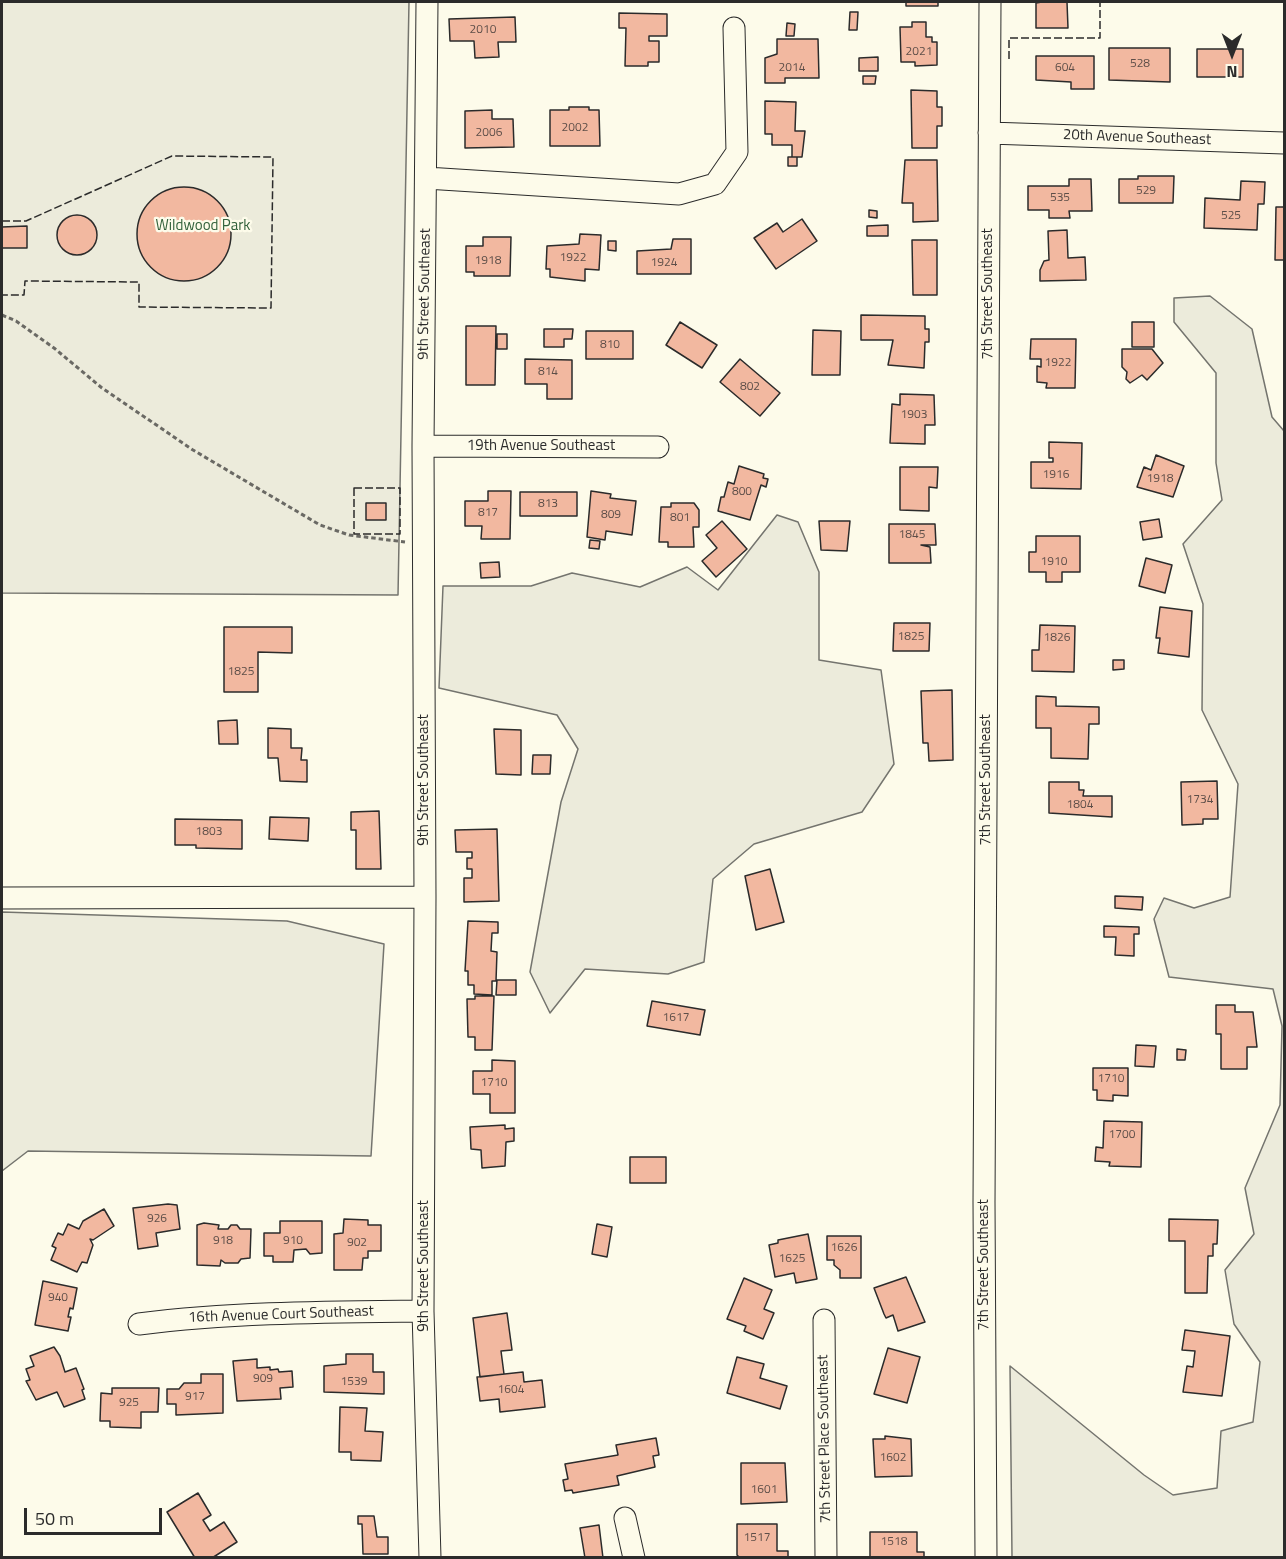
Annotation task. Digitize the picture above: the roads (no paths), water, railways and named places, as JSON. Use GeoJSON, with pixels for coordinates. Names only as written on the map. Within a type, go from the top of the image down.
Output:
{"type":"FeatureCollection","features":[{"type":"Feature","properties":{"kind":"street","name":"9th Street Southeast"},"geometry":{"type":"LineString","coordinates":[[427,2],[423,446],[425,897],[423,1311],[430,1557]]}},
{"type":"Feature","properties":{"kind":"street","name":"7th Street Southeast"},"geometry":{"type":"LineString","coordinates":[[986,1557],[983,1244],[990,2]]}},
{"type":"Feature","properties":{"kind":"street"},"geometry":{"type":"LineString","coordinates":[[426,178],[679,194],[715,184],[737,152],[734,28]]}},
{"type":"Feature","properties":{"kind":"street","name":"20th Avenue Southeast"},"geometry":{"type":"LineString","coordinates":[[989,133],[1284,143]]}},
{"type":"Feature","properties":{"kind":"street","name":"19th Avenue Southeast"},"geometry":{"type":"LineString","coordinates":[[423,446],[658,447]]}},
{"type":"Feature","properties":{"kind":"street"},"geometry":{"type":"LineString","coordinates":[[2,898],[425,897]]}},
{"type":"Feature","properties":{"kind":"street","name":"16th Avenue Court Southeast"},"geometry":{"type":"LineString","coordinates":[[139,1324],[179,1319],[289,1313],[423,1311]]}},
{"type":"Feature","properties":{"kind":"street","name":"7th Street Place Southeast"},"geometry":{"type":"LineString","coordinates":[[824,1320],[826,1557]]}},
{"type":"Feature","properties":{"kind":"street"},"geometry":{"type":"LineString","coordinates":[[625,1518],[634,1557]]}},
{"type":"Feature","properties":{"kind":"park label","name":"Wildwood Park"},"geometry":{"type":"Point","coordinates":[203,226]}}]}
